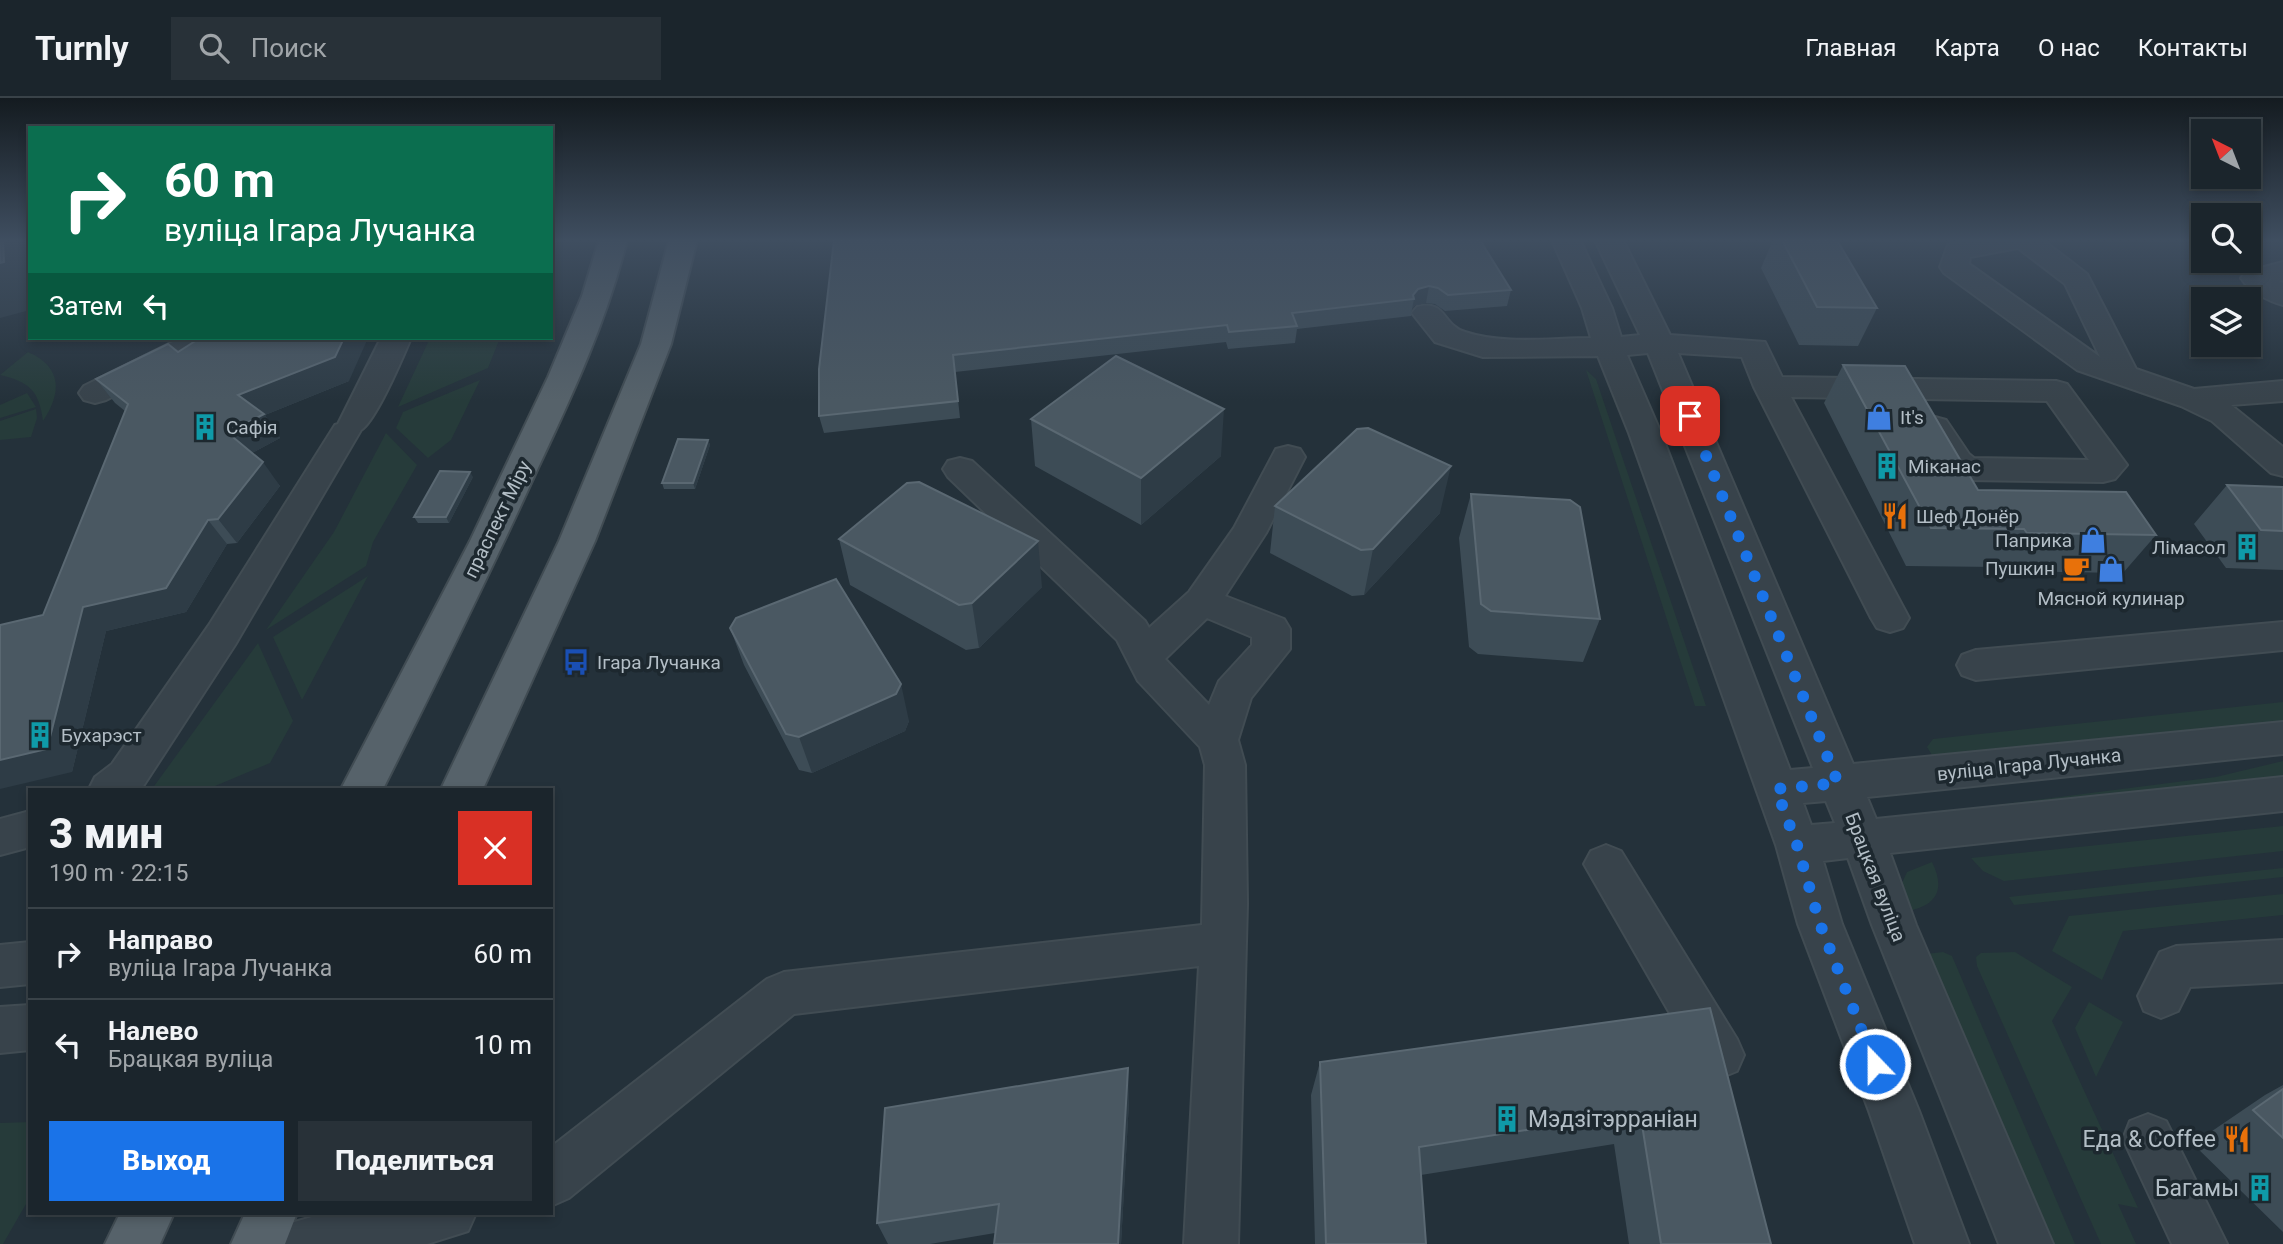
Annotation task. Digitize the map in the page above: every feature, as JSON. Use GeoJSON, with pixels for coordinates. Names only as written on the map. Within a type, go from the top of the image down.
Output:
{"type":"FeatureCollection","features":[{"type":"Feature","properties":{"kind":"main road","name":"праспект Міру"},"geometry":{"type":"LineString","coordinates":[[363,788],[488,541],[579,346],[597,293]]}},
{"type":"Feature","properties":{"kind":"main road"},"geometry":{"type":"LineString","coordinates":[[463,788],[577,541],[656,344],[669,293]]}},
{"type":"Feature","properties":{"kind":"main road"},"geometry":{"type":"LineString","coordinates":[[132,1244],[147,1215]]}},
{"type":"Feature","properties":{"kind":"main road"},"geometry":{"type":"LineString","coordinates":[[258,1244],[270,1215]]}},
{"type":"Feature","properties":{"kind":"street"},"geometry":{"type":"LineString","coordinates":[[1590,293],[1650,446],[1797,845],[1820,924],[1894,1111],[1942,1244]]}},
{"type":"Feature","properties":{"kind":"street","name":"Брацкая вуліца"},"geometry":{"type":"LineString","coordinates":[[1635,293],[1660,343],[1863,839],[1894,925],[2026,1244]]}},
{"type":"Feature","properties":{"kind":"street"},"geometry":{"type":"LineString","coordinates":[[1991,293],[2088,363],[2192,399],[2223,414],[2283,465]]}},
{"type":"Feature","properties":{"kind":"street"},"geometry":{"type":"LineString","coordinates":[[2084,293],[2123,375]]}},
{"type":"Feature","properties":{"kind":"street"},"geometry":{"type":"LineString","coordinates":[[1427,313],[1446,336],[1483,348],[1609,347],[1660,343],[1754,348],[1770,387],[1890,618]]}},
{"type":"Feature","properties":{"kind":"street"},"geometry":{"type":"LineString","coordinates":[[95,393],[200,340]]}},
{"type":"Feature","properties":{"kind":"street"},"geometry":{"type":"LineString","coordinates":[[111,788],[127,776],[222,635],[350,427],[396,340]]}},
{"type":"Feature","properties":{"kind":"street"},"geometry":{"type":"LineString","coordinates":[[1770,387],[2056,391],[2110,465],[2104,471],[1967,469],[1956,462],[1912,389]]}},
{"type":"Feature","properties":{"kind":"street"},"geometry":{"type":"LineString","coordinates":[[2192,399],[2283,391]]}},
{"type":"Feature","properties":{"kind":"street"},"geometry":{"type":"LineString","coordinates":[[1145,655],[1202,601],[1249,533],[1288,457]]}},
{"type":"Feature","properties":{"kind":"street"},"geometry":{"type":"LineString","coordinates":[[960,469],[1132,631],[1152,671],[1218,740],[1225,765],[1223,943],[1211,1244]]}},
{"type":"Feature","properties":{"kind":"street"},"geometry":{"type":"LineString","coordinates":[[1202,601],[1271,629],[1271,649],[1233,692],[1218,740]]}},
{"type":"Feature","properties":{"kind":"street"},"geometry":{"type":"LineString","coordinates":[[1976,665],[2283,636]]}},
{"type":"Feature","properties":{"kind":"street","name":"вуліца Ігара Лучанка"},"geometry":{"type":"LineString","coordinates":[[1776,789],[2283,738]]}},
{"type":"Feature","properties":{"kind":"street"},"geometry":{"type":"LineString","coordinates":[[1797,845],[2283,794]]}},
{"type":"Feature","properties":{"kind":"street"},"geometry":{"type":"LineString","coordinates":[[0,836],[28,830]]}},
{"type":"Feature","properties":{"kind":"street"},"geometry":{"type":"LineString","coordinates":[[1606,864],[1722,1059],[1731,1098]]}},
{"type":"Feature","properties":{"kind":"street"},"geometry":{"type":"LineString","coordinates":[[553,1178],[784,994],[1223,943]]}},
{"type":"Feature","properties":{"kind":"street"},"geometry":{"type":"LineString","coordinates":[[0,966],[28,963]]}},
{"type":"Feature","properties":{"kind":"street"},"geometry":{"type":"LineString","coordinates":[[2161,996],[2176,967],[2278,970]]}},
{"type":"Feature","properties":{"kind":"street"},"geometry":{"type":"LineString","coordinates":[[0,1030],[28,1027]]}},
{"type":"Feature","properties":{"kind":"street"},"geometry":{"type":"LineString","coordinates":[[2148,1139],[2200,1244]]}},
{"type":"Feature","properties":{"kind":"street"},"geometry":{"type":"LineString","coordinates":[[303,1244],[441,1215]]}},
{"type":"Feature","properties":{"kind":"green space"},"geometry":{"type":"Polygon","coordinates":[[[429,340],[499,340],[488,368],[398,407],[429,340]]]}},
{"type":"Feature","properties":{"kind":"green space"},"geometry":{"type":"Polygon","coordinates":[[[28,352],[47,365],[55,381],[53,400],[43,421],[39,402],[31,389],[19,381],[0,375],[28,352]]]}},
{"type":"Feature","properties":{"kind":"green space"},"geometry":{"type":"Polygon","coordinates":[[[1586,370],[1596,379],[1706,706],[1695,706],[1586,370]]]}},
{"type":"Feature","properties":{"kind":"green space"},"geometry":{"type":"Polygon","coordinates":[[[480,380],[451,440],[428,458],[396,428],[403,412],[480,380]]]}},
{"type":"Feature","properties":{"kind":"green space"},"geometry":{"type":"Polygon","coordinates":[[[27,393],[36,407],[0,418],[0,405],[27,393]]]}},
{"type":"Feature","properties":{"kind":"green space"},"geometry":{"type":"Polygon","coordinates":[[[36,409],[37,418],[31,437],[0,440],[0,421],[36,409]]]}},
{"type":"Feature","properties":{"kind":"green space"},"geometry":{"type":"Polygon","coordinates":[[[386,433],[417,465],[373,542],[366,566],[266,630],[334,532],[386,433]]]}},
{"type":"Feature","properties":{"kind":"green space"},"geometry":{"type":"Polygon","coordinates":[[[368,576],[302,700],[273,637],[368,576]]]}},
{"type":"Feature","properties":{"kind":"green space"},"geometry":{"type":"Polygon","coordinates":[[[258,643],[293,721],[270,763],[210,788],[153,788],[258,643]]]}},
{"type":"Feature","properties":{"kind":"green space"},"geometry":{"type":"Polygon","coordinates":[[[2283,702],[2283,722],[1935,760],[1927,747],[1933,739],[2283,702]]]}},
{"type":"Feature","properties":{"kind":"green space"},"geometry":{"type":"Polygon","coordinates":[[[2283,761],[2283,780],[1964,813],[1965,809],[2216,777],[2283,761]]]}},
{"type":"Feature","properties":{"kind":"green space"},"geometry":{"type":"Polygon","coordinates":[[[2283,826],[2283,851],[2004,881],[1983,871],[1971,858],[2283,826]]]}},
{"type":"Feature","properties":{"kind":"green space"},"geometry":{"type":"Polygon","coordinates":[[[1932,862],[1938,880],[1936,894],[1927,904],[1909,911],[1902,883],[1907,872],[1932,862]]]}},
{"type":"Feature","properties":{"kind":"green space"},"geometry":{"type":"Polygon","coordinates":[[[2283,868],[2283,877],[2014,905],[2009,897],[2283,868]]]}},
{"type":"Feature","properties":{"kind":"green space"},"geometry":{"type":"Polygon","coordinates":[[[2283,894],[2283,915],[2123,931],[2102,980],[2052,951],[2069,916],[2283,894]]]}},
{"type":"Feature","properties":{"kind":"green space"},"geometry":{"type":"Polygon","coordinates":[[[1943,952],[1952,956],[2075,1244],[2045,1244],[1926,954],[1943,952]]]}},
{"type":"Feature","properties":{"kind":"green space"},"geometry":{"type":"Polygon","coordinates":[[[2015,952],[2072,987],[2052,1021],[2138,1208],[2118,1204],[2136,1244],[2101,1244],[1977,966],[1976,957],[1981,953],[2015,952]]]}},
{"type":"Feature","properties":{"kind":"green space"},"geometry":{"type":"Polygon","coordinates":[[[2089,1002],[2123,1022],[2096,1077],[2075,1028],[2089,1002]]]}},
{"type":"Feature","properties":{"kind":"green space"},"geometry":{"type":"Polygon","coordinates":[[[28,1122],[28,1200],[3,1244],[0,1244],[0,1123],[28,1122]]]}},
{"type":"Feature","properties":{"kind":"building"},"geometry":{"type":"Polygon","coordinates":[[[828,293],[1414,293],[1414,299],[1292,313],[1297,326],[1229,332],[1227,325],[953,355],[958,401],[819,416],[819,369],[828,293]]]}},
{"type":"Feature","properties":{"kind":"building"},"geometry":{"type":"Polygon","coordinates":[[[1810,293],[1868,293],[1877,308],[1817,307],[1810,293]]]}},
{"type":"Feature","properties":{"kind":"building"},"geometry":{"type":"Polygon","coordinates":[[[197,340],[343,340],[335,357],[238,395],[264,414],[228,433],[263,462],[218,519],[208,520],[166,588],[83,607],[47,749],[0,760],[0,625],[43,615],[128,404],[96,379],[168,344],[178,352],[197,340]]]}},
{"type":"Feature","properties":{"kind":"building"},"geometry":{"type":"Polygon","coordinates":[[[1116,356],[1224,409],[1141,478],[1031,419],[1116,356]]]}},
{"type":"Feature","properties":{"kind":"building"},"geometry":{"type":"Polygon","coordinates":[[[1843,365],[1905,366],[1978,490],[2126,492],[2156,535],[1931,528],[1843,365]]]}},
{"type":"Feature","properties":{"kind":"building"},"geometry":{"type":"Polygon","coordinates":[[[1368,428],[1451,466],[1373,549],[1361,550],[1275,506],[1357,429],[1368,428]]]}},
{"type":"Feature","properties":{"kind":"building"},"geometry":{"type":"Polygon","coordinates":[[[678,439],[708,440],[693,483],[662,483],[678,439]]]}},
{"type":"Feature","properties":{"kind":"building"},"geometry":{"type":"Polygon","coordinates":[[[440,471],[470,472],[446,517],[414,517],[440,471]]]}},
{"type":"Feature","properties":{"kind":"building"},"geometry":{"type":"Polygon","coordinates":[[[919,482],[1038,541],[972,603],[959,605],[839,539],[907,483],[919,482]]]}},
{"type":"Feature","properties":{"kind":"building"},"geometry":{"type":"Polygon","coordinates":[[[2227,485],[2283,487],[2283,531],[2261,530],[2227,485]]]}},
{"type":"Feature","properties":{"kind":"building"},"geometry":{"type":"Polygon","coordinates":[[[1471,494],[1570,500],[1580,507],[1600,619],[1491,611],[1481,604],[1471,494]]]}},
{"type":"Feature","properties":{"kind":"building"},"geometry":{"type":"Polygon","coordinates":[[[836,579],[901,684],[896,694],[799,737],[786,734],[730,628],[736,618],[836,579]]]}},
{"type":"Feature","properties":{"kind":"building","name":"Мэдзітэрраніан"},"geometry":{"type":"Polygon","coordinates":[[[1710,1008],[1771,1244],[1661,1244],[1640,1112],[1419,1147],[1426,1244],[1326,1244],[1320,1062],[1710,1008]]]}},
{"type":"Feature","properties":{"kind":"building"},"geometry":{"type":"Polygon","coordinates":[[[1128,1068],[1118,1244],[994,1244],[999,1204],[877,1223],[885,1108],[1128,1068]]]}},
{"type":"Feature","properties":{"kind":"building"},"geometry":{"type":"Polygon","coordinates":[[[2283,1089],[2283,1138],[2253,1110],[2283,1089]]]}},
{"type":"Feature","properties":{"kind":"place","name":"It's"},"geometry":{"type":"Point","coordinates":[1879,417]}},
{"type":"Feature","properties":{"kind":"place","name":"Сафія"},"geometry":{"type":"Point","coordinates":[205,427]}},
{"type":"Feature","properties":{"kind":"place","name":"Міканас"},"geometry":{"type":"Point","coordinates":[1887,466]}},
{"type":"Feature","properties":{"kind":"place","name":"Шеф Донёр"},"geometry":{"type":"Point","coordinates":[1895,516]}},
{"type":"Feature","properties":{"kind":"place","name":"Паприка"},"geometry":{"type":"Point","coordinates":[2093,540]}},
{"type":"Feature","properties":{"kind":"place","name":"Лімасол"},"geometry":{"type":"Point","coordinates":[2247,547]}},
{"type":"Feature","properties":{"kind":"place","name":"Пушкин"},"geometry":{"type":"Point","coordinates":[2076,568]}},
{"type":"Feature","properties":{"kind":"place","name":"Мясной кулинар"},"geometry":{"type":"Point","coordinates":[2111,569]}},
{"type":"Feature","properties":{"kind":"place","name":"Ігара Лучанка"},"geometry":{"type":"Point","coordinates":[576,662]}},
{"type":"Feature","properties":{"kind":"place","name":"Бухарэст"},"geometry":{"type":"Point","coordinates":[40,735]}},
{"type":"Feature","properties":{"kind":"place","name":"Мэдзітэрраніан"},"geometry":{"type":"Point","coordinates":[1507,1119]}},
{"type":"Feature","properties":{"kind":"place","name":"Еда & Coffee"},"geometry":{"type":"Point","coordinates":[2237,1139]}},
{"type":"Feature","properties":{"kind":"place","name":"Багамы"},"geometry":{"type":"Point","coordinates":[2260,1188]}},
{"type":"Feature","properties":{"kind":"route"},"geometry":{"type":"LineString","coordinates":[[1690,416],[1838,783],[1776,789],[1797,845],[1820,924],[1875,1064]]}}]}
